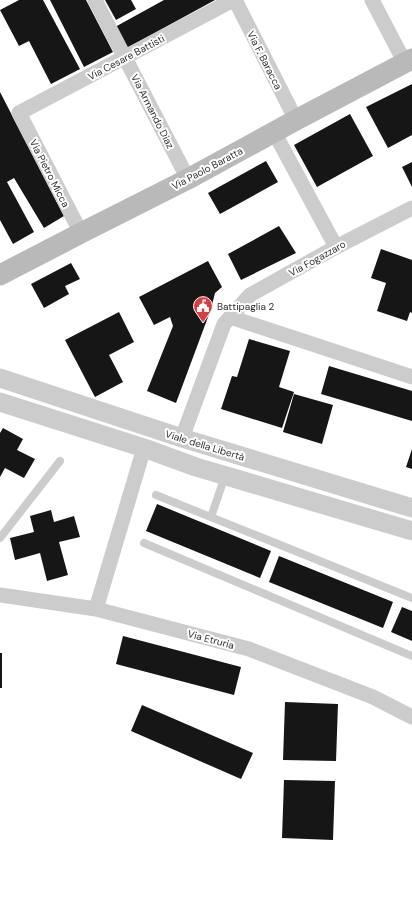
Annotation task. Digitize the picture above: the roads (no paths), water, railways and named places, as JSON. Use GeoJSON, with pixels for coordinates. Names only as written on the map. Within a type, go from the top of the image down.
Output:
{"type":"FeatureCollection","features":[{"type":"Feature","properties":{"kind":"main road","name":"Via Paolo Baratta"},"geometry":{"type":"LineString","coordinates":[[0,275],[188,179],[296,120],[410,62]]}},
{"type":"Feature","properties":{"kind":"street","name":"Via Armando Diaz"},"geometry":{"type":"LineString","coordinates":[[95,0],[188,179]]}},
{"type":"Feature","properties":{"kind":"street","name":"Via Cesare Battisti"},"geometry":{"type":"LineString","coordinates":[[19,112],[234,0]]}},
{"type":"Feature","properties":{"kind":"street","name":"Via F. Baracca"},"geometry":{"type":"LineString","coordinates":[[234,0],[296,120]]}},
{"type":"Feature","properties":{"kind":"street"},"geometry":{"type":"LineString","coordinates":[[372,0],[410,62]]}},
{"type":"Feature","properties":{"kind":"street","name":"Via Pietro Micca"},"geometry":{"type":"LineString","coordinates":[[19,112],[81,233]]}},
{"type":"Feature","properties":{"kind":"street"},"geometry":{"type":"LineString","coordinates":[[274,132],[336,247]]}},
{"type":"Feature","properties":{"kind":"street","name":"Via Fogazzaro"},"geometry":{"type":"LineString","coordinates":[[182,438],[224,324],[250,295],[336,247],[412,208]]}},
{"type":"Feature","properties":{"kind":"street"},"geometry":{"type":"LineString","coordinates":[[230,317],[412,377]]}},
{"type":"Feature","properties":{"kind":"street","name":"Viale della Libertà"},"geometry":{"type":"LineString","coordinates":[[0,378],[182,438],[412,508]]}},
{"type":"Feature","properties":{"kind":"street"},"geometry":{"type":"LineString","coordinates":[[0,402],[144,448],[225,476],[412,531]]}},
{"type":"Feature","properties":{"kind":"street"},"geometry":{"type":"LineString","coordinates":[[96,609],[144,448]]}},
{"type":"Feature","properties":{"kind":"street","name":"Via Etruria"},"geometry":{"type":"LineString","coordinates":[[0,595],[96,609],[249,649],[373,696],[412,717]]}},
{"type":"Feature","properties":{"kind":"lane"},"geometry":{"type":"LineString","coordinates":[[0,538],[60,461]]}},
{"type":"Feature","properties":{"kind":"lane"},"geometry":{"type":"LineString","coordinates":[[211,517],[225,476]]}},
{"type":"Feature","properties":{"kind":"lane"},"geometry":{"type":"LineString","coordinates":[[156,494],[412,598]]}},
{"type":"Feature","properties":{"kind":"lane"},"geometry":{"type":"LineString","coordinates":[[144,543],[412,656]]}},
{"type":"Feature","properties":{"kind":"place","name":"Battipaglia 2"},"geometry":{"type":"Point","coordinates":[203,323]}}]}
